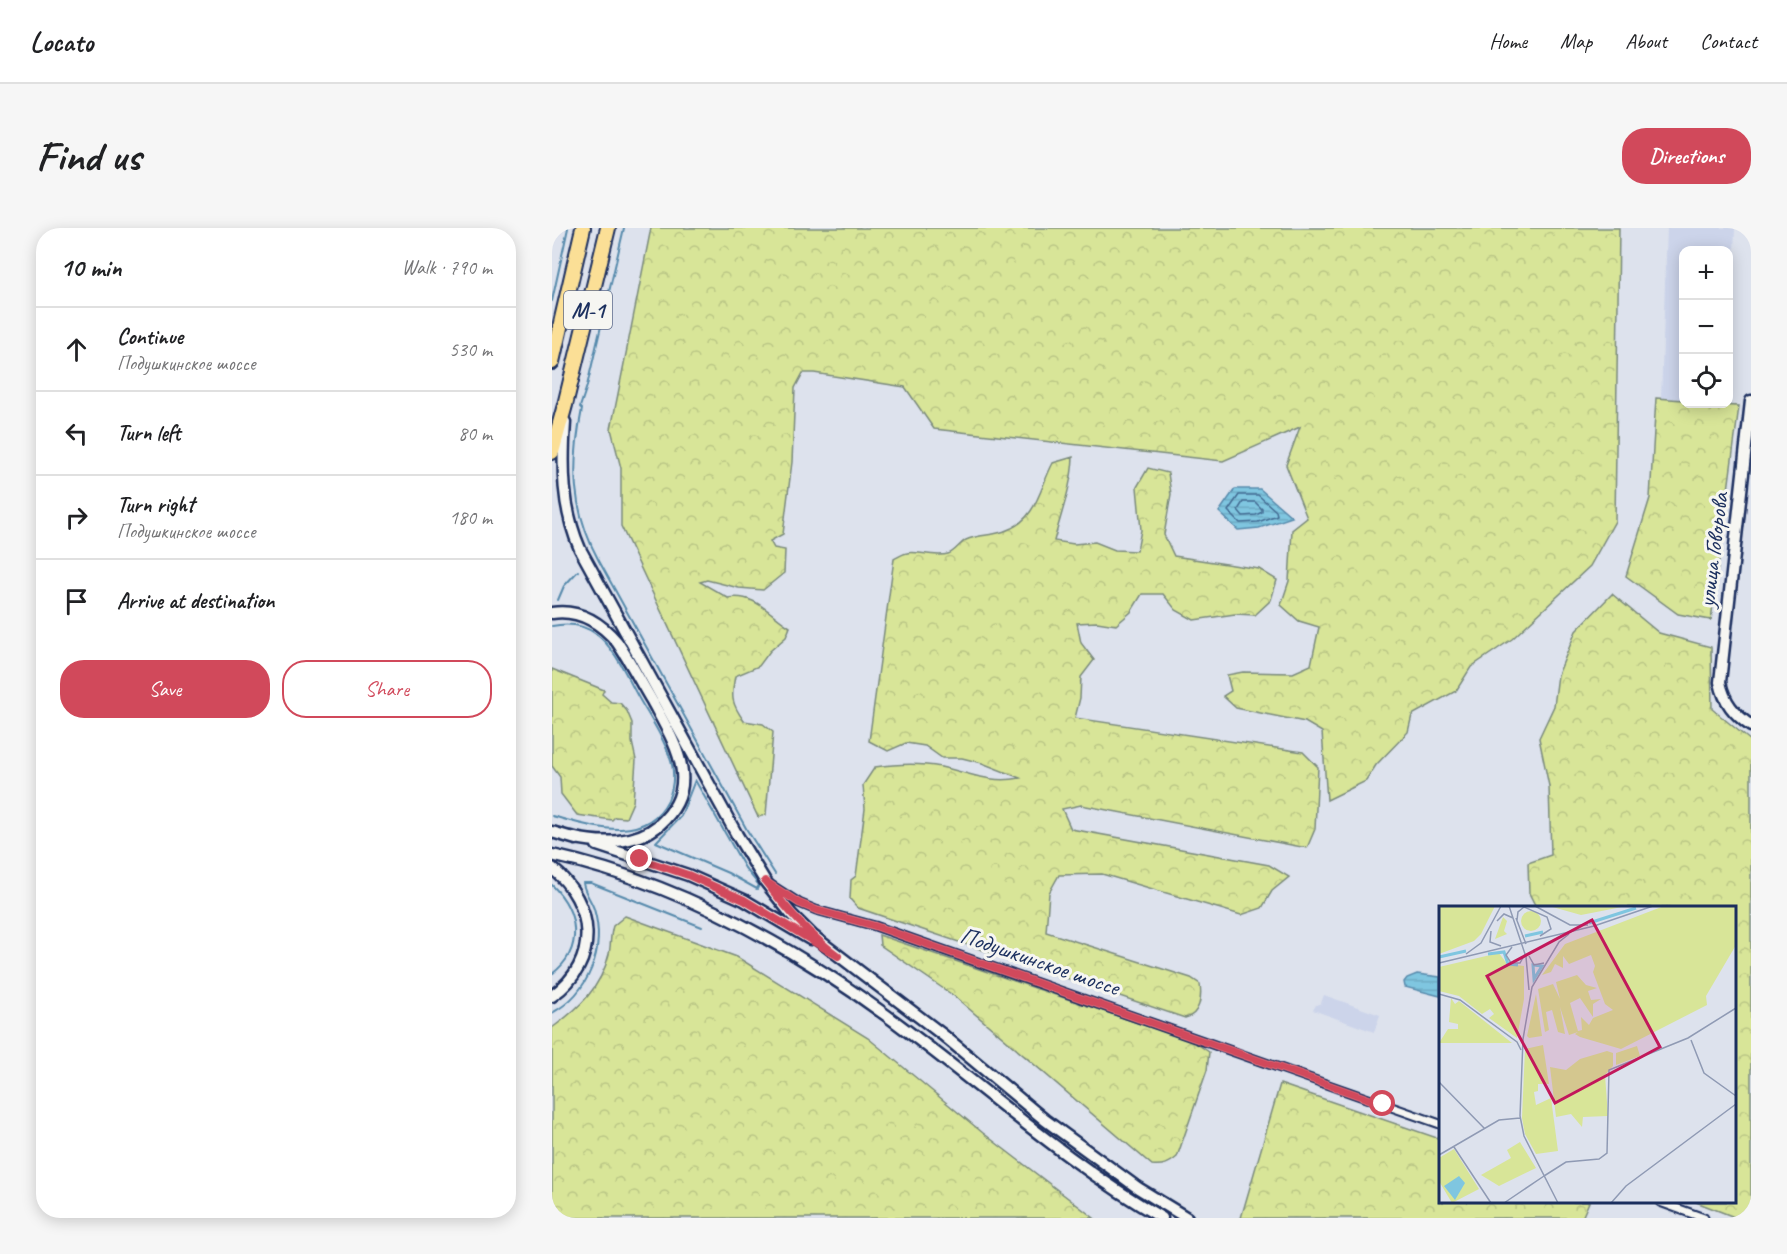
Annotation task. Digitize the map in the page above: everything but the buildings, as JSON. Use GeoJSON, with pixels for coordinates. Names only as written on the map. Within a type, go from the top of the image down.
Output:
{"type":"FeatureCollection","features":[{"type":"Feature","properties":{"kind":"highway","name":"М-1"},"geometry":{"type":"LineString","coordinates":[[552,362],[583,228]]}},
{"type":"Feature","properties":{"kind":"highway","name":"М-1"},"geometry":{"type":"LineString","coordinates":[[552,452],[608,228]]}},
{"type":"Feature","properties":{"kind":"main road"},"geometry":{"type":"LineString","coordinates":[[552,331],[572,281]]}},
{"type":"Feature","properties":{"kind":"main road"},"geometry":{"type":"LineString","coordinates":[[568,392],[563,446],[563,483],[568,517],[575,539],[736,836],[765,881],[798,921],[838,956],[944,1035],[1045,1120],[1138,1188],[1187,1218]]}},
{"type":"Feature","properties":{"kind":"main road","name":"улица Говорова"},"geometry":{"type":"LineString","coordinates":[[1751,400],[1720,682],[1727,703],[1734,713],[1751,726]]}},
{"type":"Feature","properties":{"kind":"main road"},"geometry":{"type":"LineString","coordinates":[[552,613],[568,612],[586,617],[604,628],[617,642],[675,743],[683,772],[681,792],[673,810],[654,830],[640,836],[611,842],[571,837]]}},
{"type":"Feature","properties":{"kind":"main road"},"geometry":{"type":"LineString","coordinates":[[552,832],[688,875],[744,900],[838,956]]}},
{"type":"Feature","properties":{"kind":"main road"},"geometry":{"type":"LineString","coordinates":[[552,855],[614,872],[685,899],[797,954],[913,1035],[1057,1149],[1162,1218]]}},
{"type":"Feature","properties":{"kind":"main road"},"geometry":{"type":"LineString","coordinates":[[552,868],[569,884],[578,898],[584,912],[586,936],[584,953],[577,969],[552,996]]}},
{"type":"Feature","properties":{"kind":"street","name":"Подушкинское шоссе"},"geometry":{"type":"LineString","coordinates":[[765,881],[799,903],[816,910],[875,926],[1439,1124]]}},
{"type":"Feature","properties":{"kind":"street"},"geometry":{"type":"LineString","coordinates":[[1663,1203],[1704,1218]]}},
{"type":"Feature","properties":{"kind":"shaded area"},"geometry":{"type":"Polygon","coordinates":[[[1667,228],[1735,228],[1733,276],[1733,246],[1679,246],[1679,399],[1661,398],[1667,228]]]}},
{"type":"Feature","properties":{"kind":"shaded area"},"geometry":{"type":"Polygon","coordinates":[[[1324,995],[1380,1015],[1374,1032],[1313,1010],[1321,1003],[1324,995]]]}},
{"type":"Feature","properties":{"kind":"green space"},"geometry":{"type":"Polygon","coordinates":[[[651,228],[1619,228],[1615,521],[1590,566],[1512,639],[1471,667],[1456,691],[1412,715],[1408,732],[1376,765],[1366,781],[1327,800],[1322,732],[1305,722],[1236,708],[1223,696],[1231,691],[1227,675],[1243,672],[1293,673],[1311,665],[1319,627],[1299,621],[1281,605],[1289,581],[1292,530],[1307,518],[1286,465],[1300,427],[1223,461],[934,429],[905,387],[803,373],[795,388],[792,462],[783,534],[770,541],[774,548],[785,550],[784,573],[763,590],[739,588],[707,580],[700,582],[728,598],[738,597],[754,602],[790,627],[786,637],[770,651],[759,666],[735,676],[734,704],[744,721],[763,724],[773,732],[766,815],[758,817],[621,526],[621,468],[611,429],[651,228]]]}},
{"type":"Feature","properties":{"kind":"green space"},"geometry":{"type":"Polygon","coordinates":[[[1656,398],[1679,400],[1679,408],[1739,406],[1711,620],[1678,614],[1626,576],[1650,498],[1656,398]]]}},
{"type":"Feature","properties":{"kind":"green space"},"geometry":{"type":"Polygon","coordinates":[[[1073,457],[1068,489],[1054,541],[1074,544],[1095,542],[1115,550],[1137,551],[1141,530],[1137,487],[1148,468],[1168,473],[1171,494],[1164,535],[1174,556],[1259,569],[1277,580],[1271,600],[1255,615],[1235,614],[1194,620],[1176,610],[1163,594],[1142,594],[1131,612],[1116,625],[1097,622],[1077,623],[1081,643],[1094,660],[1081,677],[1080,698],[1075,718],[1303,752],[1318,767],[1315,829],[1307,848],[1081,805],[1062,809],[1071,829],[1269,865],[1289,877],[1272,891],[1262,908],[1241,915],[1102,874],[1059,875],[1049,893],[1046,932],[1191,978],[1200,984],[1201,994],[1197,1009],[1185,1018],[858,908],[850,899],[851,880],[856,876],[865,809],[863,785],[875,767],[925,765],[990,779],[1020,778],[982,763],[962,758],[942,758],[925,746],[906,743],[888,751],[869,741],[894,559],[910,552],[948,554],[966,540],[1002,532],[1017,525],[1031,510],[1053,463],[1073,457]]]}},
{"type":"Feature","properties":{"kind":"green space"},"geometry":{"type":"Polygon","coordinates":[[[1612,594],[1659,633],[1711,647],[1712,709],[1751,741],[1751,1218],[1737,1218],[1699,1203],[1736,1203],[1736,906],[1536,906],[1529,893],[1528,863],[1551,855],[1549,786],[1539,738],[1554,706],[1558,675],[1576,631],[1612,594]]]}},
{"type":"Feature","properties":{"kind":"green space"},"geometry":{"type":"Polygon","coordinates":[[[552,669],[604,690],[602,694],[611,702],[620,703],[627,711],[632,723],[632,742],[636,760],[633,802],[626,818],[615,817],[612,820],[577,815],[561,794],[560,777],[552,766],[552,669]]]}},
{"type":"Feature","properties":{"kind":"green space"},"geometry":{"type":"Polygon","coordinates":[[[625,916],[737,957],[868,1038],[983,1133],[1094,1218],[552,1218],[552,1028],[580,1005],[595,987],[609,954],[613,926],[625,916]]]}},
{"type":"Feature","properties":{"kind":"green space"},"geometry":{"type":"Polygon","coordinates":[[[879,935],[1194,1042],[1209,1052],[1207,1070],[1177,1157],[1166,1164],[1152,1165],[954,996],[880,945],[879,935]]]}},
{"type":"Feature","properties":{"kind":"green space"},"geometry":{"type":"Polygon","coordinates":[[[1280,1084],[1439,1139],[1439,1203],[1589,1203],[1582,1218],[1241,1218],[1280,1084]]]}},
{"type":"Feature","properties":{"kind":"water"},"geometry":{"type":"Polygon","coordinates":[[[1235,489],[1260,489],[1292,517],[1259,528],[1238,530],[1219,512],[1235,489]]]}},
{"type":"Feature","properties":{"kind":"water"},"geometry":{"type":"Polygon","coordinates":[[[1417,974],[1439,977],[1439,996],[1405,987],[1404,982],[1407,978],[1417,974]]]}},
{"type":"Feature","properties":{"kind":"waterway"},"geometry":{"type":"LineString","coordinates":[[552,301],[568,228]]}},
{"type":"Feature","properties":{"kind":"waterway"},"geometry":{"type":"LineString","coordinates":[[624,228],[580,407],[582,409],[575,468],[578,505],[599,561],[747,830],[775,874]]}},
{"type":"Feature","properties":{"kind":"waterway"},"geometry":{"type":"LineString","coordinates":[[558,600],[564,586],[578,571]]}},
{"type":"Feature","properties":{"kind":"waterway"},"geometry":{"type":"LineString","coordinates":[[552,626],[569,625],[586,628],[610,648],[664,742],[671,761],[673,778],[668,800],[658,814],[646,823],[631,828],[599,827],[552,816]]}},
{"type":"Feature","properties":{"kind":"waterway"},"geometry":{"type":"LineString","coordinates":[[695,780],[745,868],[759,885],[757,889],[728,873],[656,842],[681,816],[695,780]]}},
{"type":"Feature","properties":{"kind":"waterway"},"geometry":{"type":"LineString","coordinates":[[552,1013],[576,994],[585,982],[596,954],[597,924],[594,909],[583,883],[591,883],[702,927]]}},
{"type":"Feature","properties":{"kind":"waterway"},"geometry":{"type":"LineString","coordinates":[[552,885],[568,906],[574,930],[570,953],[563,964],[552,974]]}},
{"type":"Feature","properties":{"kind":"route"},"geometry":{"type":"LineString","coordinates":[[640,859],[688,875],[744,900],[838,956],[798,921],[765,881],[799,903],[816,910],[875,926],[1383,1104]]}}]}
